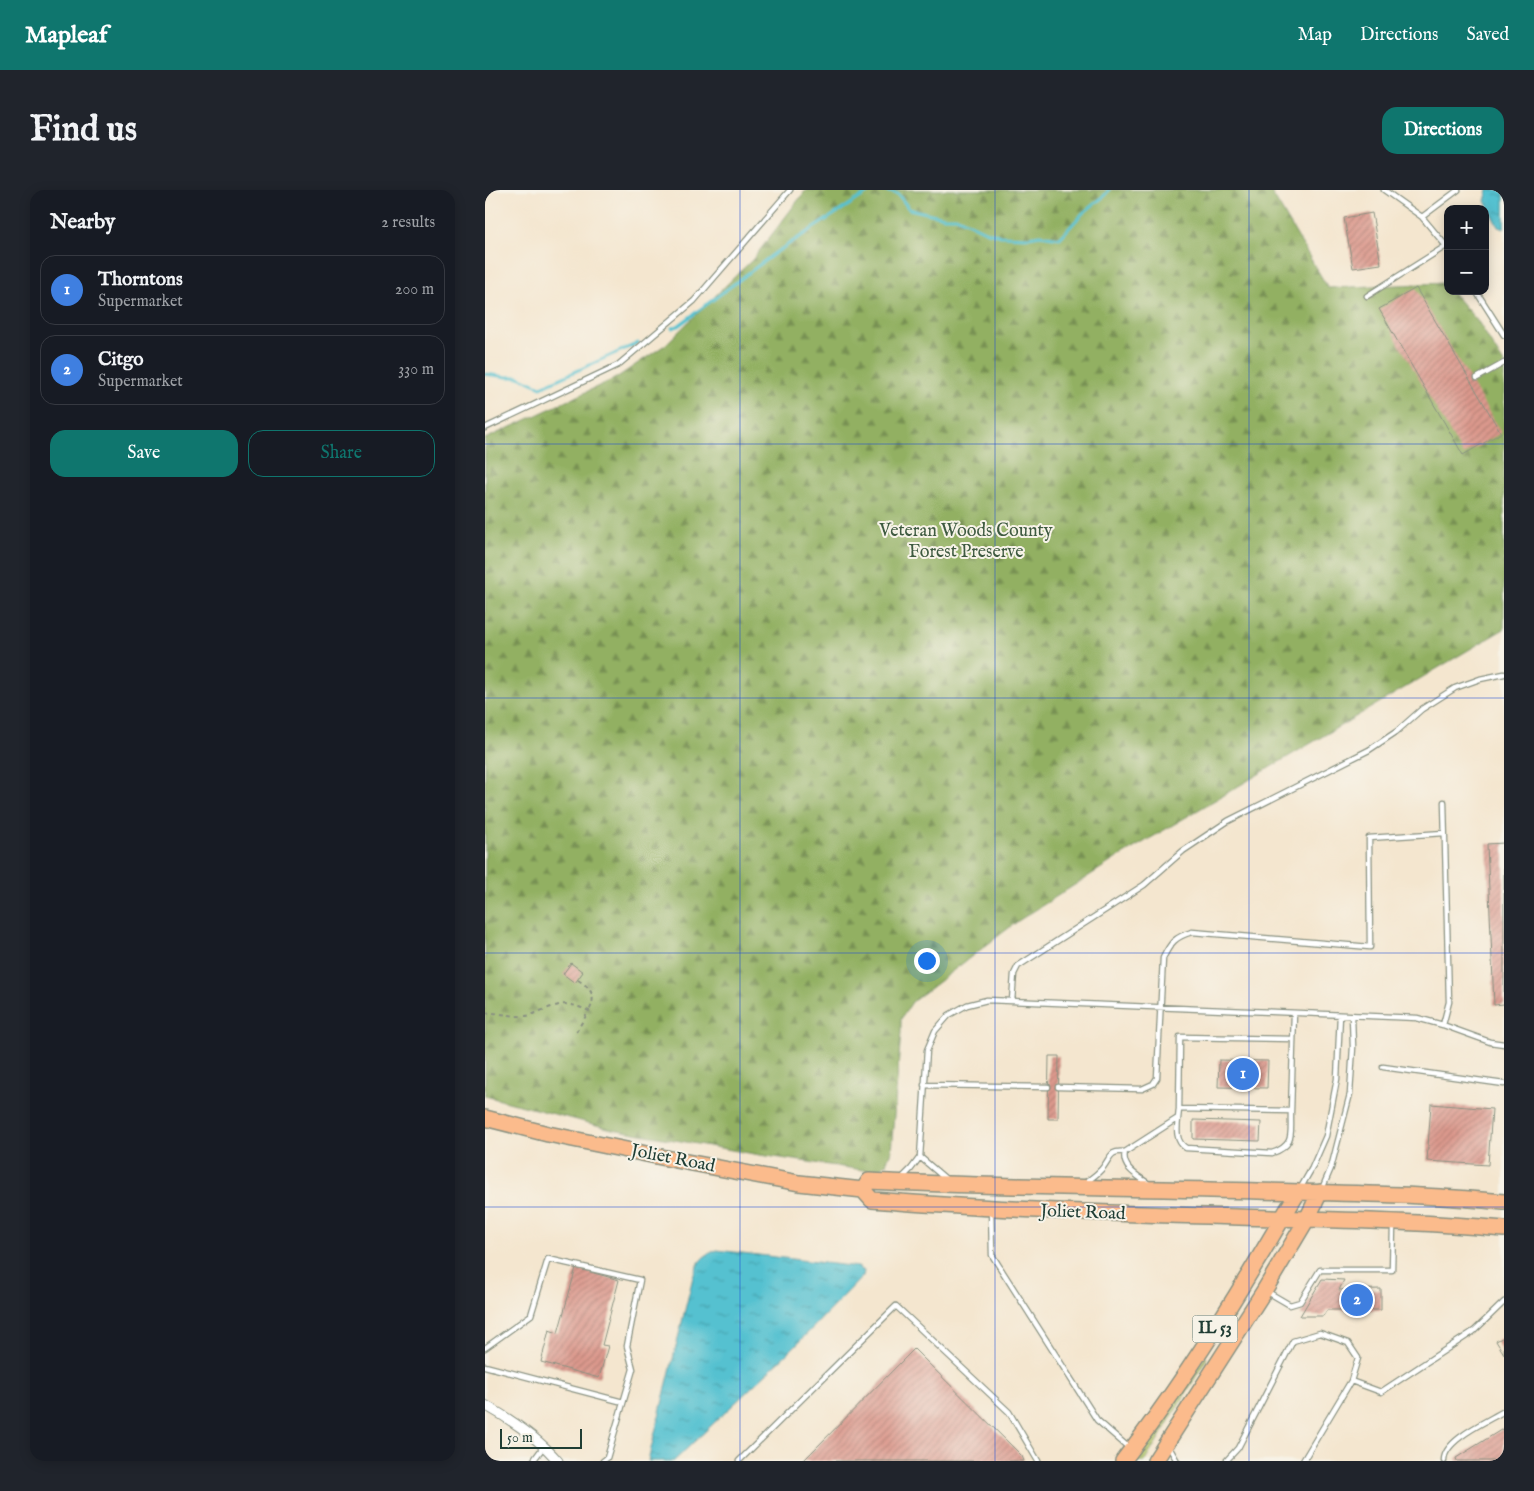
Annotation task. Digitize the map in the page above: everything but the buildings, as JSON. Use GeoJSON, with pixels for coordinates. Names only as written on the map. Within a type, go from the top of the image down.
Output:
{"type":"FeatureCollection","features":[{"type":"Feature","properties":{"kind":"main road","name":"Joliet Road"},"geometry":{"type":"LineString","coordinates":[[485,1118],[548,1134],[676,1160],[799,1183],[863,1190],[872,1200],[991,1209],[1393,1222],[1504,1229]]}},
{"type":"Feature","properties":{"kind":"main road","name":"Joliet Road"},"geometry":{"type":"LineString","coordinates":[[863,1190],[869,1181],[953,1185],[1079,1186],[1397,1194],[1504,1202]]}},
{"type":"Feature","properties":{"kind":"main road","name":"IL 53"},"geometry":{"type":"LineString","coordinates":[[1127,1456],[1211,1335],[1258,1261],[1298,1192]]}},
{"type":"Feature","properties":{"kind":"main road","name":"IL 53"},"geometry":{"type":"LineString","coordinates":[[1155,1461],[1265,1291],[1321,1192]]}},
{"type":"Feature","properties":{"kind":"street"},"geometry":{"type":"LineString","coordinates":[[485,1405],[512,1420],[545,1446],[558,1461]]}},
{"type":"Feature","properties":{"kind":"lane"},"geometry":{"type":"LineString","coordinates":[[485,428],[618,365],[694,301],[790,190]]}},
{"type":"Feature","properties":{"kind":"lane"},"geometry":{"type":"LineString","coordinates":[[1384,190],[1422,217],[1444,243]]}},
{"type":"Feature","properties":{"kind":"lane"},"geometry":{"type":"LineString","coordinates":[[1422,217],[1458,190]]}},
{"type":"Feature","properties":{"kind":"lane"},"geometry":{"type":"LineString","coordinates":[[1367,296],[1444,249]]}},
{"type":"Feature","properties":{"kind":"lane"},"geometry":{"type":"LineString","coordinates":[[1479,295],[1504,335]]}},
{"type":"Feature","properties":{"kind":"lane"},"geometry":{"type":"LineString","coordinates":[[1477,378],[1504,362]]}},
{"type":"Feature","properties":{"kind":"lane"},"geometry":{"type":"LineString","coordinates":[[1012,1001],[1013,974],[1018,966],[1144,885],[1183,851],[1229,821],[1369,750],[1396,732],[1422,709],[1455,688],[1480,678],[1504,674]]}},
{"type":"Feature","properties":{"kind":"lane"},"geometry":{"type":"LineString","coordinates":[[1443,1024],[1449,1002],[1444,802]]}},
{"type":"Feature","properties":{"kind":"lane"},"geometry":{"type":"LineString","coordinates":[[1058,1087],[1142,1089],[1153,1084],[1157,1078],[1163,958],[1170,944],[1180,936],[1192,932],[1370,947],[1369,838],[1445,833]]}},
{"type":"Feature","properties":{"kind":"lane"},"geometry":{"type":"LineString","coordinates":[[897,1182],[911,1169],[920,1156],[927,1050],[935,1031],[949,1015],[967,1005],[987,1000],[1417,1018],[1443,1024],[1491,1042],[1504,1044]]}},
{"type":"Feature","properties":{"kind":"lane"},"geometry":{"type":"LineString","coordinates":[[1293,1039],[1180,1037],[1177,1138],[1181,1145],[1186,1148],[1272,1153],[1285,1147],[1290,1141],[1294,1013]]}},
{"type":"Feature","properties":{"kind":"lane"},"geometry":{"type":"LineString","coordinates":[[1298,1192],[1312,1168],[1326,1136],[1337,1079],[1340,1015]]}},
{"type":"Feature","properties":{"kind":"lane"},"geometry":{"type":"LineString","coordinates":[[1321,1192],[1331,1168],[1350,1094],[1353,1047],[1352,1016]]}},
{"type":"Feature","properties":{"kind":"lane"},"geometry":{"type":"LineString","coordinates":[[1383,1067],[1504,1084]]}},
{"type":"Feature","properties":{"kind":"lane"},"geometry":{"type":"LineString","coordinates":[[924,1085],[1049,1087]]}},
{"type":"Feature","properties":{"kind":"lane"},"geometry":{"type":"LineString","coordinates":[[1179,1109],[1291,1111]]}},
{"type":"Feature","properties":{"kind":"lane"},"geometry":{"type":"LineString","coordinates":[[1079,1186],[1089,1180],[1103,1167],[1112,1154],[1117,1151],[1125,1152],[1178,1118]]}},
{"type":"Feature","properties":{"kind":"lane"},"geometry":{"type":"LineString","coordinates":[[1125,1152],[1124,1158],[1129,1169],[1153,1188]]}},
{"type":"Feature","properties":{"kind":"lane"},"geometry":{"type":"LineString","coordinates":[[920,1156],[953,1185]]}},
{"type":"Feature","properties":{"kind":"lane"},"geometry":{"type":"LineString","coordinates":[[991,1209],[991,1255],[1097,1420],[1127,1456]]}},
{"type":"Feature","properties":{"kind":"lane"},"geometry":{"type":"LineString","coordinates":[[1265,1291],[1291,1305],[1301,1302],[1320,1270],[1392,1270],[1393,1222]]}},
{"type":"Feature","properties":{"kind":"lane"},"geometry":{"type":"LineString","coordinates":[[485,1348],[531,1315],[548,1259],[640,1280],[627,1346],[633,1370],[607,1458],[603,1461]]}},
{"type":"Feature","properties":{"kind":"lane"},"geometry":{"type":"LineString","coordinates":[[1351,1381],[1381,1392],[1474,1331],[1504,1302]]}},
{"type":"Feature","properties":{"kind":"lane"},"geometry":{"type":"LineString","coordinates":[[739,1461],[896,1306],[1009,1412],[1038,1461]]}},
{"type":"Feature","properties":{"kind":"lane"},"geometry":{"type":"LineString","coordinates":[[1226,1461],[1238,1448],[1293,1341],[1320,1333],[1348,1343],[1357,1358],[1351,1381],[1303,1461]]}},
{"type":"Feature","properties":{"kind":"lane"},"geometry":{"type":"LineString","coordinates":[[485,1366],[623,1402]]}},
{"type":"Feature","properties":{"kind":"lane"},"geometry":{"type":"LineString","coordinates":[[1444,1461],[1444,1454],[1453,1441],[1504,1411]]}},
{"type":"Feature","properties":{"kind":"lane"},"geometry":{"type":"LineString","coordinates":[[1167,1443],[1177,1461]]}},
{"type":"Feature","properties":{"kind":"lane"},"geometry":{"type":"LineString","coordinates":[[533,1461],[545,1446]]}},
{"type":"Feature","properties":{"kind":"path"},"geometry":{"type":"LineString","coordinates":[[576,1032],[594,1000],[586,985],[578,980]]}},
{"type":"Feature","properties":{"kind":"path"},"geometry":{"type":"LineString","coordinates":[[485,1013],[495,1013],[511,1017],[528,1016],[565,1003],[589,1011]]}},
{"type":"Feature","properties":{"kind":"green space","name":"Veteran Woods County Forest Preserve"},"geometry":{"type":"Polygon","coordinates":[[[806,190],[1270,190],[1328,288],[1444,283],[1444,295],[1454,295],[1479,323],[1504,364],[1504,629],[1117,858],[1018,921],[912,1002],[901,1019],[891,1151],[886,1164],[877,1172],[760,1155],[612,1129],[485,1096],[485,439],[616,378],[665,345],[753,259],[806,190]]]}},
{"type":"Feature","properties":{"kind":"green space"},"geometry":{"type":"Polygon","coordinates":[[[1205,1357],[1207,1358],[1145,1461],[1132,1461],[1205,1357]]]}},
{"type":"Feature","properties":{"kind":"water"},"geometry":{"type":"Polygon","coordinates":[[[1488,190],[1504,190],[1504,229],[1498,227],[1489,209],[1489,205],[1485,201],[1488,190]]]}},
{"type":"Feature","properties":{"kind":"water"},"geometry":{"type":"Polygon","coordinates":[[[717,1250],[858,1267],[864,1271],[863,1276],[793,1348],[674,1461],[648,1461],[693,1277],[701,1260],[717,1250]]]}},
{"type":"Feature","properties":{"kind":"waterway"},"geometry":{"type":"LineString","coordinates":[[672,328],[678,326],[775,253],[872,190]]}},
{"type":"Feature","properties":{"kind":"waterway"},"geometry":{"type":"LineString","coordinates":[[881,190],[898,194],[909,209],[944,217],[956,217],[985,231],[1001,236],[1029,237],[1040,235],[1060,238],[1083,213],[1109,190]]}},
{"type":"Feature","properties":{"kind":"waterway"},"geometry":{"type":"LineString","coordinates":[[485,374],[519,377],[541,387],[638,343]]}},
{"type":"Feature","properties":{"kind":"place","name":"Thorntons"},"geometry":{"type":"Point","coordinates":[1243,1074]}},
{"type":"Feature","properties":{"kind":"place","name":"Citgo"},"geometry":{"type":"Point","coordinates":[1357,1300]}}]}
